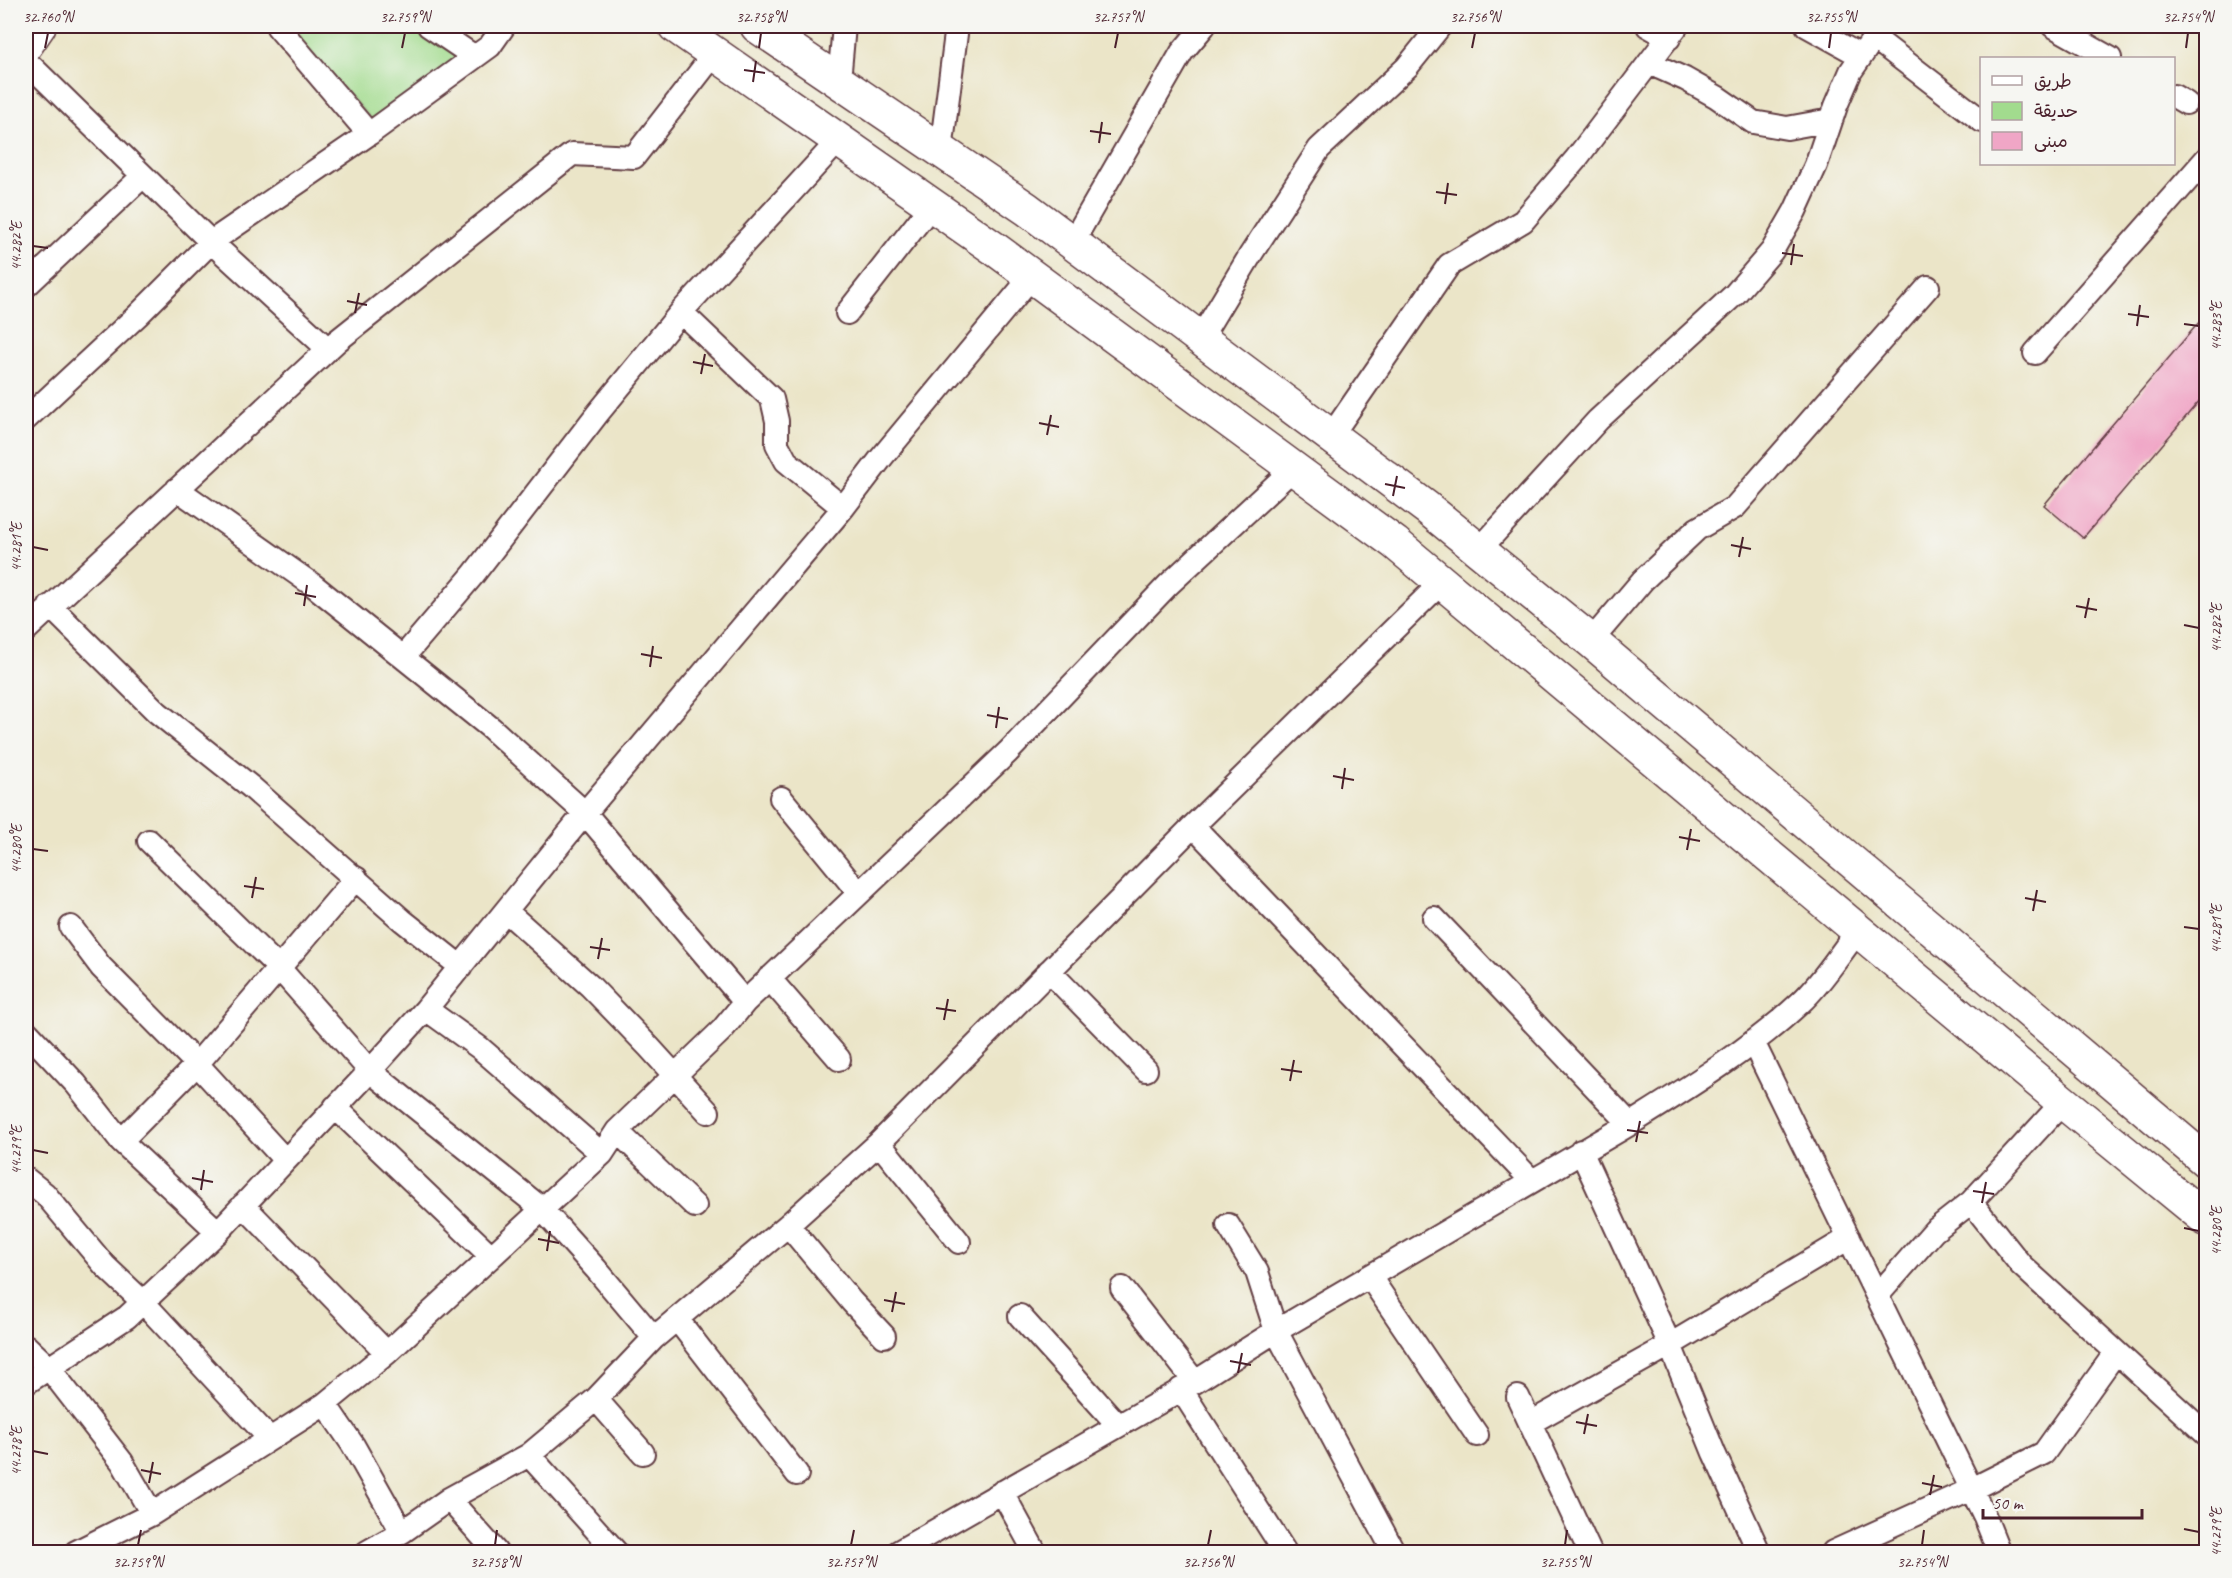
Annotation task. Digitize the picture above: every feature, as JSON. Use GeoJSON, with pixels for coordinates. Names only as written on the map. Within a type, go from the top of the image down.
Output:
{"type":"FeatureCollection","features":[{"type":"Feature","properties":{"kind":"main road"},"geometry":{"type":"LineString","coordinates":[[26,45],[39,26]]}},
{"type":"Feature","properties":{"kind":"main road"},"geometry":{"type":"LineString","coordinates":[[675,26],[840,139],[1032,276],[1395,543],[2206,1219]]}},
{"type":"Feature","properties":{"kind":"main road"},"geometry":{"type":"LineString","coordinates":[[757,26],[1027,209],[1427,508],[1591,641],[2206,1161]]}},
{"type":"Feature","properties":{"kind":"main road"},"geometry":{"type":"LineString","coordinates":[[809,119],[839,81]]}},
{"type":"Feature","properties":{"kind":"street"},"geometry":{"type":"LineString","coordinates":[[277,26],[369,134]]}},
{"type":"Feature","properties":{"kind":"street"},"geometry":{"type":"LineString","coordinates":[[429,26],[475,57]]}},
{"type":"Feature","properties":{"kind":"street"},"geometry":{"type":"LineString","coordinates":[[26,419],[138,315],[211,242],[369,134],[490,46],[504,26]]}},
{"type":"Feature","properties":{"kind":"street"},"geometry":{"type":"LineString","coordinates":[[839,81],[844,26]]}},
{"type":"Feature","properties":{"kind":"street"},"geometry":{"type":"LineString","coordinates":[[941,151],[957,26]]}},
{"type":"Feature","properties":{"kind":"street"},"geometry":{"type":"LineString","coordinates":[[1072,243],[1182,52],[1204,26]]}},
{"type":"Feature","properties":{"kind":"street"},"geometry":{"type":"LineString","coordinates":[[1200,339],[1251,254],[1319,149],[1407,67],[1440,26]]}},
{"type":"Feature","properties":{"kind":"street"},"geometry":{"type":"LineString","coordinates":[[1330,436],[1449,265],[1523,221],[1576,159],[1673,32],[1648,26]]}},
{"type":"Feature","properties":{"kind":"street"},"geometry":{"type":"LineString","coordinates":[[1807,26],[1872,40],[1980,120]]}},
{"type":"Feature","properties":{"kind":"street"},"geometry":{"type":"LineString","coordinates":[[2053,26],[2108,57]]}},
{"type":"Feature","properties":{"kind":"street"},"geometry":{"type":"LineString","coordinates":[[1478,550],[1598,420],[1735,294],[1772,251],[1795,211],[1816,165],[1851,71],[1872,40]]}},
{"type":"Feature","properties":{"kind":"street"},"geometry":{"type":"LineString","coordinates":[[26,630],[328,349],[572,154],[634,157],[714,54]]}},
{"type":"Feature","properties":{"kind":"street"},"geometry":{"type":"LineString","coordinates":[[26,61],[211,242],[328,349]]}},
{"type":"Feature","properties":{"kind":"street"},"geometry":{"type":"LineString","coordinates":[[1649,63],[1717,97],[1753,122],[1787,128],[1831,120]]}},
{"type":"Feature","properties":{"kind":"street"},"geometry":{"type":"LineString","coordinates":[[404,656],[473,575],[598,413],[681,312],[840,139]]}},
{"type":"Feature","properties":{"kind":"street"},"geometry":{"type":"LineString","coordinates":[[2035,353],[2206,159]]}},
{"type":"Feature","properties":{"kind":"street"},"geometry":{"type":"LineString","coordinates":[[26,286],[143,176]]}},
{"type":"Feature","properties":{"kind":"street"},"geometry":{"type":"LineString","coordinates":[[848,314],[931,206]]}},
{"type":"Feature","properties":{"kind":"street"},"geometry":{"type":"LineString","coordinates":[[26,1383],[127,1317],[218,1232],[426,1010],[585,813],[843,508],[882,457],[1032,276]]}},
{"type":"Feature","properties":{"kind":"street"},"geometry":{"type":"LineString","coordinates":[[1591,641],[1643,580],[1697,529],[1735,507],[1928,287]]}},
{"type":"Feature","properties":{"kind":"street"},"geometry":{"type":"LineString","coordinates":[[681,312],[772,399],[777,421],[777,444],[786,461],[843,508]]}},
{"type":"Feature","properties":{"kind":"street"},"geometry":{"type":"LineString","coordinates":[[76,1552],[152,1514],[326,1404],[387,1353],[490,1255],[602,1154],[617,1131],[722,1030],[745,1002],[1015,745],[1168,585],[1294,468]]}},
{"type":"Feature","properties":{"kind":"street"},"geometry":{"type":"LineString","coordinates":[[177,489],[313,585],[491,728],[585,813],[745,1002]]}},
{"type":"Feature","properties":{"kind":"street"},"geometry":{"type":"LineString","coordinates":[[368,1552],[402,1532],[449,1499],[529,1455],[596,1399],[654,1338],[788,1225],[879,1143],[1193,826],[1442,582]]}},
{"type":"Feature","properties":{"kind":"street"},"geometry":{"type":"LineString","coordinates":[[50,606],[157,712],[251,787],[402,920],[461,967]]}},
{"type":"Feature","properties":{"kind":"street"},"geometry":{"type":"LineString","coordinates":[[781,798],[858,892]]}},
{"type":"Feature","properties":{"kind":"street"},"geometry":{"type":"LineString","coordinates":[[1193,826],[1532,1181]]}},
{"type":"Feature","properties":{"kind":"street"},"geometry":{"type":"LineString","coordinates":[[149,841],[279,968],[370,1071],[541,1208],[654,1338]]}},
{"type":"Feature","properties":{"kind":"street"},"geometry":{"type":"LineString","coordinates":[[121,1141],[197,1064],[356,878]]}},
{"type":"Feature","properties":{"kind":"street"},"geometry":{"type":"LineString","coordinates":[[506,911],[591,986],[708,1112]]}},
{"type":"Feature","properties":{"kind":"street"},"geometry":{"type":"LineString","coordinates":[[1434,918],[1630,1124]]}},
{"type":"Feature","properties":{"kind":"street"},"geometry":{"type":"LineString","coordinates":[[71,927],[102,967],[197,1064],[285,1160]]}},
{"type":"Feature","properties":{"kind":"street"},"geometry":{"type":"LineString","coordinates":[[904,1551],[1630,1124],[1753,1042],[1803,1000],[1858,931]]}},
{"type":"Feature","properties":{"kind":"street"},"geometry":{"type":"LineString","coordinates":[[1049,971],[1146,1070]]}},
{"type":"Feature","properties":{"kind":"street"},"geometry":{"type":"LineString","coordinates":[[770,978],[839,1059]]}},
{"type":"Feature","properties":{"kind":"street"},"geometry":{"type":"LineString","coordinates":[[426,1010],[480,1048],[602,1154]]}},
{"type":"Feature","properties":{"kind":"street"},"geometry":{"type":"LineString","coordinates":[[26,1031],[75,1084],[121,1141],[218,1232]]}},
{"type":"Feature","properties":{"kind":"street"},"geometry":{"type":"LineString","coordinates":[[1753,1042],[1985,1516],[1999,1552]]}},
{"type":"Feature","properties":{"kind":"street"},"geometry":{"type":"LineString","coordinates":[[1877,1296],[1934,1232],[1971,1202],[2063,1102]]}},
{"type":"Feature","properties":{"kind":"street"},"geometry":{"type":"LineString","coordinates":[[335,1107],[490,1255]]}},
{"type":"Feature","properties":{"kind":"street"},"geometry":{"type":"LineString","coordinates":[[617,1131],[695,1206]]}},
{"type":"Feature","properties":{"kind":"street"},"geometry":{"type":"LineString","coordinates":[[879,1143],[959,1242]]}},
{"type":"Feature","properties":{"kind":"street"},"geometry":{"type":"LineString","coordinates":[[1581,1151],[1670,1345],[1714,1453],[1759,1552]]}},
{"type":"Feature","properties":{"kind":"street"},"geometry":{"type":"LineString","coordinates":[[26,1179],[45,1194],[105,1266],[143,1302],[270,1439]]}},
{"type":"Feature","properties":{"kind":"street"},"geometry":{"type":"LineString","coordinates":[[1971,1202],[2020,1265],[2206,1434]]}},
{"type":"Feature","properties":{"kind":"street"},"geometry":{"type":"LineString","coordinates":[[243,1205],[387,1353]]}},
{"type":"Feature","properties":{"kind":"street"},"geometry":{"type":"LineString","coordinates":[[788,1225],[852,1302],[884,1336]]}},
{"type":"Feature","properties":{"kind":"street"},"geometry":{"type":"LineString","coordinates":[[1228,1225],[1257,1272],[1276,1331],[1394,1552]]}},
{"type":"Feature","properties":{"kind":"street"},"geometry":{"type":"LineString","coordinates":[[1530,1423],[1670,1345],[1849,1238]]}},
{"type":"Feature","properties":{"kind":"street"},"geometry":{"type":"LineString","coordinates":[[1370,1277],[1477,1435]]}},
{"type":"Feature","properties":{"kind":"street"},"geometry":{"type":"LineString","coordinates":[[1122,1288],[1188,1386],[1285,1552]]}},
{"type":"Feature","properties":{"kind":"street"},"geometry":{"type":"LineString","coordinates":[[1020,1317],[1118,1425]]}},
{"type":"Feature","properties":{"kind":"street"},"geometry":{"type":"LineString","coordinates":[[676,1319],[797,1474]]}},
{"type":"Feature","properties":{"kind":"street"},"geometry":{"type":"LineString","coordinates":[[26,1346],[49,1368],[122,1462],[152,1514]]}},
{"type":"Feature","properties":{"kind":"street"},"geometry":{"type":"LineString","coordinates":[[1833,1552],[1972,1490],[2044,1453],[2116,1352]]}},
{"type":"Feature","properties":{"kind":"street"},"geometry":{"type":"LineString","coordinates":[[1518,1397],[1590,1552]]}},
{"type":"Feature","properties":{"kind":"street"},"geometry":{"type":"LineString","coordinates":[[596,1399],[643,1453]]}},
{"type":"Feature","properties":{"kind":"street"},"geometry":{"type":"LineString","coordinates":[[326,1404],[353,1445],[402,1532]]}},
{"type":"Feature","properties":{"kind":"street"},"geometry":{"type":"LineString","coordinates":[[529,1455],[616,1552]]}},
{"type":"Feature","properties":{"kind":"street"},"geometry":{"type":"LineString","coordinates":[[1002,1492],[1035,1552]]}},
{"type":"Feature","properties":{"kind":"street"},"geometry":{"type":"LineString","coordinates":[[449,1499],[496,1552]]}},
{"type":"Feature","properties":{"kind":"green space"},"geometry":{"type":"Polygon","coordinates":[[[285,26],[422,26],[468,56],[372,121],[285,26]]]}},
{"type":"Feature","properties":{"kind":"building"},"geometry":{"type":"Polygon","coordinates":[[[2206,314],[2206,393],[2083,538],[2044,505],[2206,314]]]}}]}
